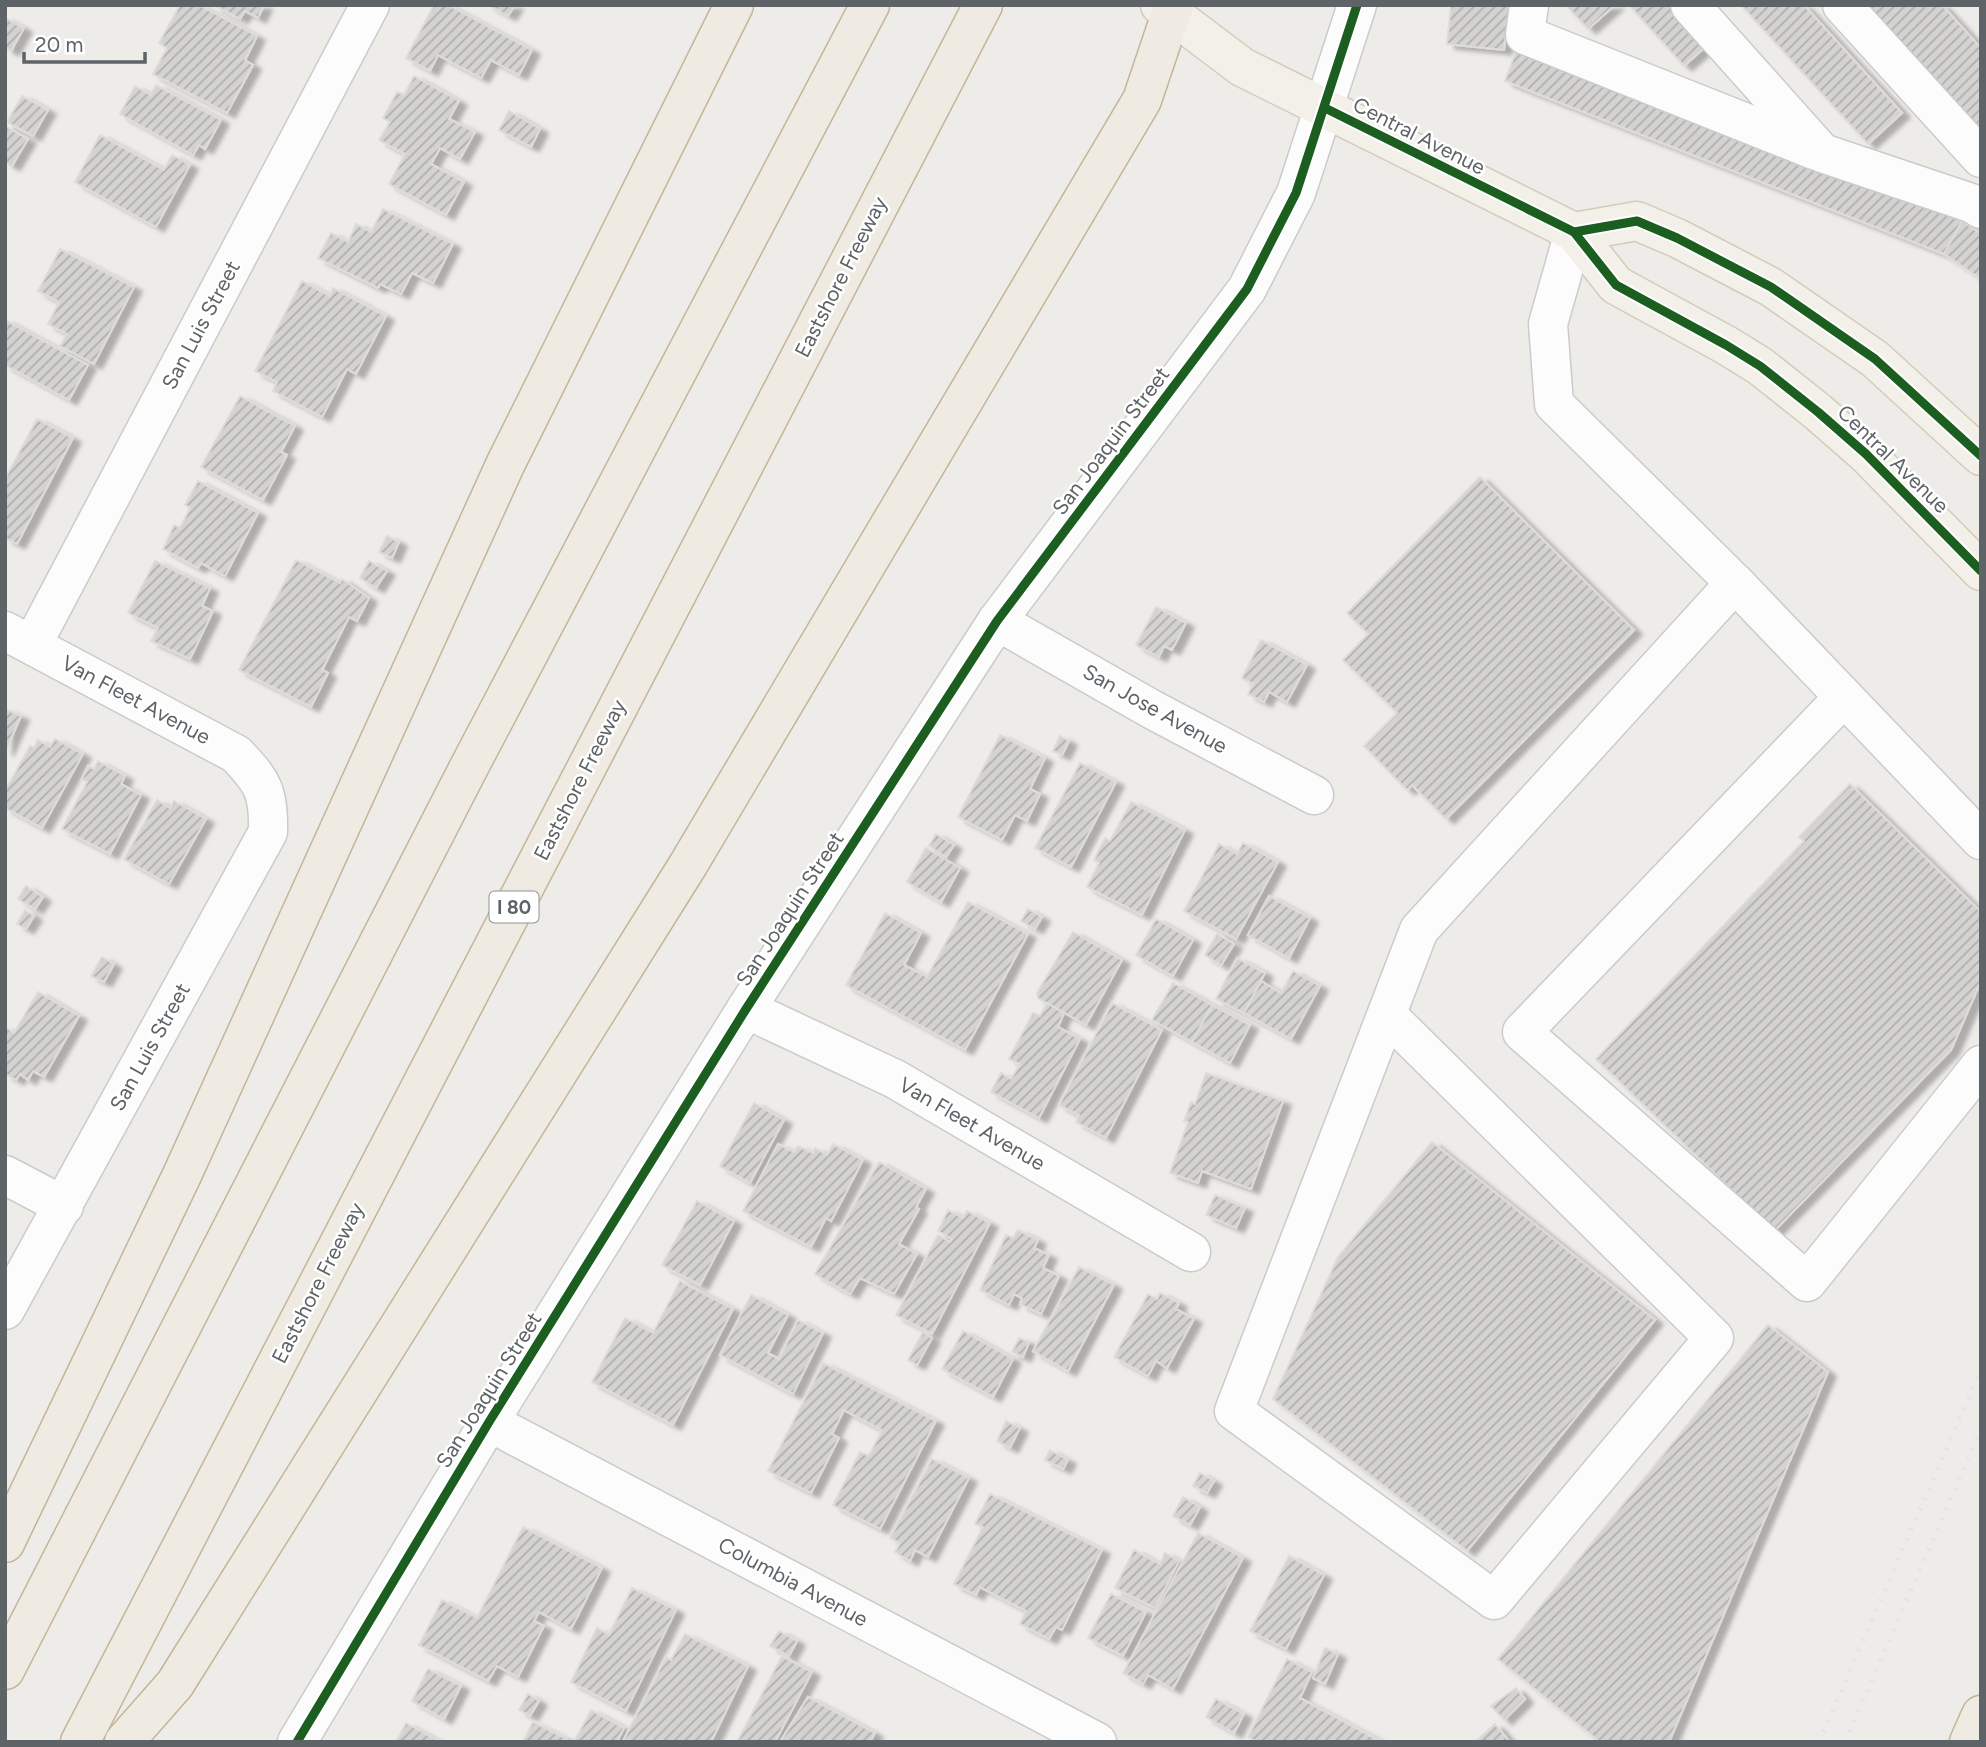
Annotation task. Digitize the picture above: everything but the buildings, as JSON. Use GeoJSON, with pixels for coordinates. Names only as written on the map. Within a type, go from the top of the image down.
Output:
{"type":"FeatureCollection","features":[{"type":"Feature","properties":{"kind":"highway"},"geometry":{"type":"LineString","coordinates":[[5,1543],[182,1175],[505,465],[734,5]]}},
{"type":"Feature","properties":{"kind":"highway"},"geometry":{"type":"LineString","coordinates":[[5,1670],[463,779],[870,5]]}},
{"type":"Feature","properties":{"kind":"highway","name":"Eastshore Freeway"},"geometry":{"type":"LineString","coordinates":[[80,1742],[983,5]]}},
{"type":"Feature","properties":{"kind":"highway"},"geometry":{"type":"LineString","coordinates":[[124,1742],[176,1684],[695,853],[1142,100],[1169,8]]}},
{"type":"Feature","properties":{"kind":"highway"},"geometry":{"type":"LineString","coordinates":[[1969,1742],[1981,1715]]}},
{"type":"Feature","properties":{"kind":"main road","name":"Central Avenue"},"geometry":{"type":"LineString","coordinates":[[1169,8],[1242,67],[1574,232],[1616,285],[1692,324],[1760,366],[1835,425],[1978,569]]}},
{"type":"Feature","properties":{"kind":"main road"},"geometry":{"type":"LineString","coordinates":[[1574,232],[1637,221],[1677,238],[1771,287],[1875,359],[1919,396],[1981,456]]}},
{"type":"Feature","properties":{"kind":"street","name":"San Luis Street"},"geometry":{"type":"LineString","coordinates":[[19,638],[370,5]]}},
{"type":"Feature","properties":{"kind":"street","name":"San Joaquin Street"},"geometry":{"type":"LineString","coordinates":[[297,1742],[489,1422],[746,1009],[997,621],[1247,289],[1296,193],[1357,5]]}},
{"type":"Feature","properties":{"kind":"street"},"geometry":{"type":"LineString","coordinates":[[1529,5],[1525,35],[1822,153],[1971,203],[1981,209]]}},
{"type":"Feature","properties":{"kind":"street"},"geometry":{"type":"LineString","coordinates":[[1690,5],[1822,153]]}},
{"type":"Feature","properties":{"kind":"street"},"geometry":{"type":"LineString","coordinates":[[1842,5],[1981,158]]}},
{"type":"Feature","properties":{"kind":"street"},"geometry":{"type":"LineString","coordinates":[[1574,232],[1548,324],[1554,404],[1735,583],[1981,840]]}},
{"type":"Feature","properties":{"kind":"street"},"geometry":{"type":"LineString","coordinates":[[1387,1014],[1714,1338],[1494,1600],[1234,1411],[1419,930],[1735,583]]}},
{"type":"Feature","properties":{"kind":"street","name":"San Jose Avenue"},"geometry":{"type":"LineString","coordinates":[[997,621],[1153,710],[1314,795]]}},
{"type":"Feature","properties":{"kind":"street","name":"Van Fleet Avenue"},"geometry":{"type":"LineString","coordinates":[[19,638],[236,754],[260,778]]}},
{"type":"Feature","properties":{"kind":"street"},"geometry":{"type":"LineString","coordinates":[[1844,697],[1522,1032],[1807,1282],[1981,1065]]}},
{"type":"Feature","properties":{"kind":"street","name":"San Luis Street"},"geometry":{"type":"LineString","coordinates":[[5,1310],[268,832],[269,802],[260,778]]}},
{"type":"Feature","properties":{"kind":"street","name":"Van Fleet Avenue"},"geometry":{"type":"LineString","coordinates":[[746,1009],[895,1079],[1191,1252]]}},
{"type":"Feature","properties":{"kind":"street"},"geometry":{"type":"LineString","coordinates":[[5,1175],[64,1206]]}},
{"type":"Feature","properties":{"kind":"street","name":"Columbia Avenue"},"geometry":{"type":"LineString","coordinates":[[489,1422],[1097,1742]]}},
{"type":"Feature","properties":{"kind":"railway"},"geometry":{"type":"LineString","coordinates":[[1819,1742],[1981,1369]]}},
{"type":"Feature","properties":{"kind":"railway"},"geometry":{"type":"LineString","coordinates":[[1845,1742],[1981,1429]]}},
{"type":"Feature","properties":{"kind":"cycle path"},"geometry":{"type":"LineString","coordinates":[[297,1742],[489,1422],[746,1009],[997,621],[1247,289],[1296,193],[1357,5]]}},
{"type":"Feature","properties":{"kind":"cycle path"},"geometry":{"type":"LineString","coordinates":[[1325,108],[1574,232],[1616,285],[1760,366],[1818,412],[1866,454],[1981,571]]}},
{"type":"Feature","properties":{"kind":"cycle path"},"geometry":{"type":"LineString","coordinates":[[1574,232],[1637,221],[1677,238],[1771,287],[1875,359],[1981,456]]}}]}
